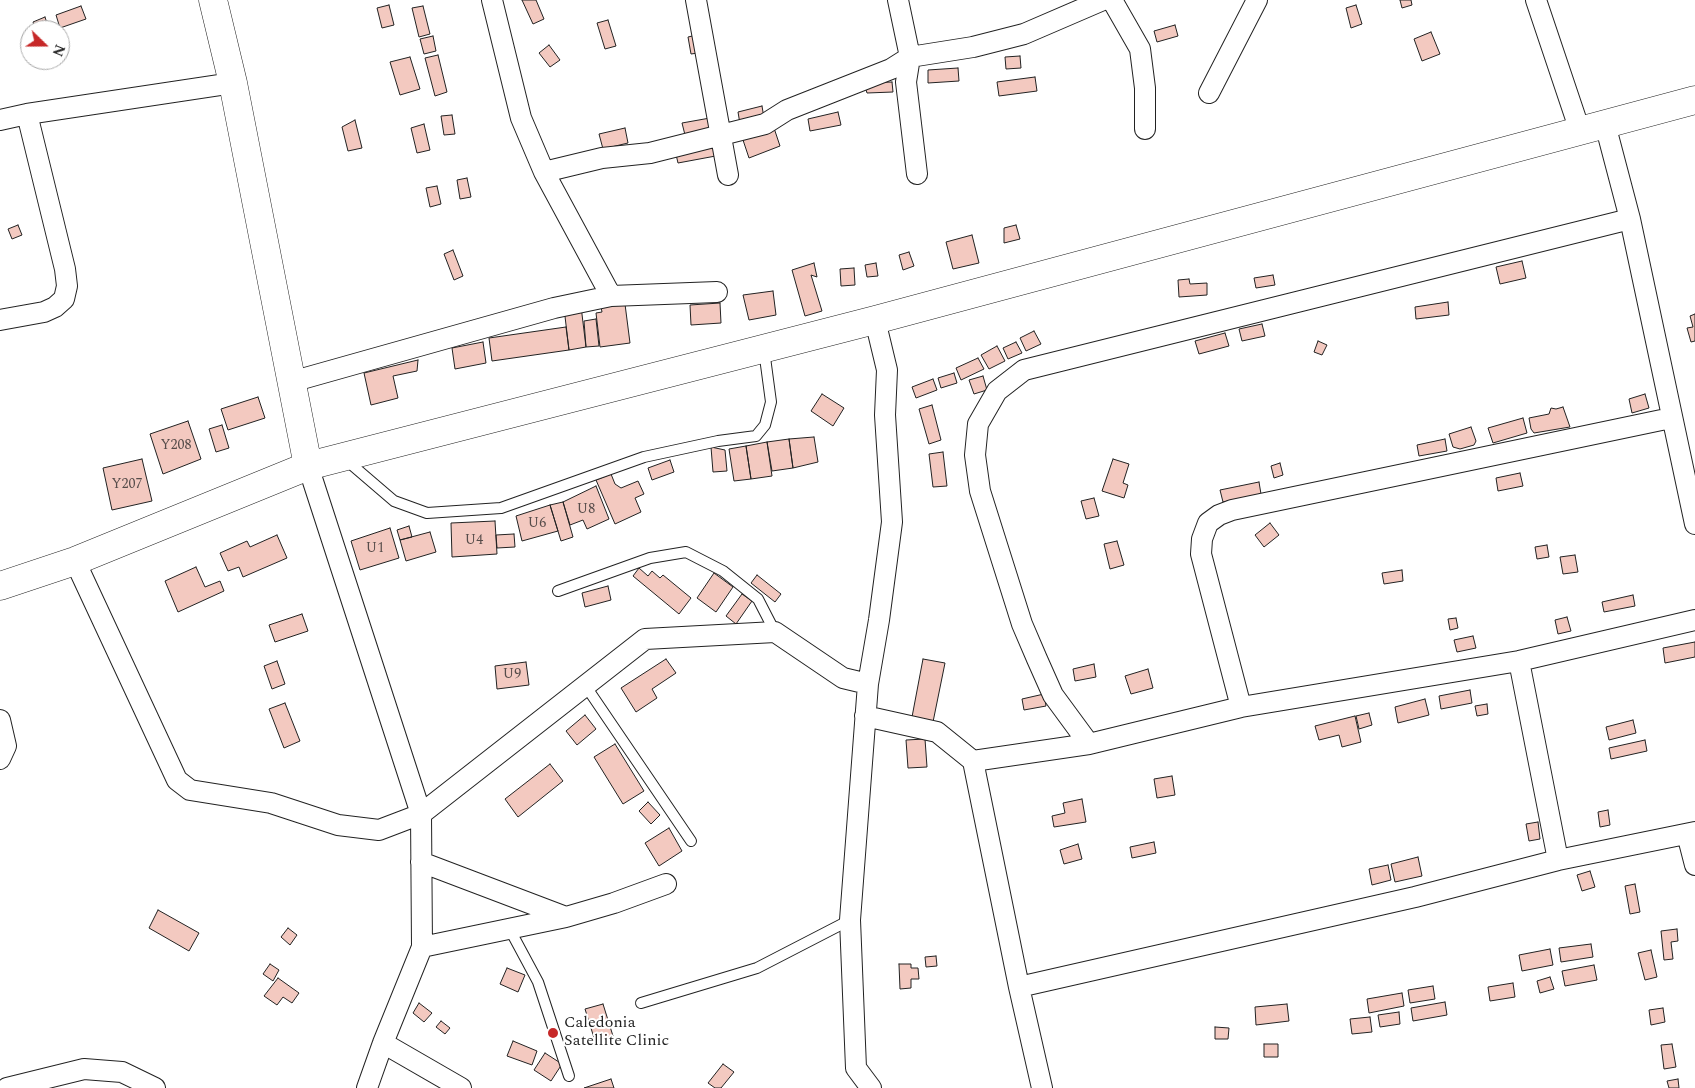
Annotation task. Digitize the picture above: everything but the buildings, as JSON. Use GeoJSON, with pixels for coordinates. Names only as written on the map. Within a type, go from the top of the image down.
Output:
{"type":"FeatureCollection","features":[{"type":"Feature","properties":{"kind":"street"},"geometry":{"type":"LineString","coordinates":[[213,0],[233,84],[308,466],[421,814],[422,947],[367,1088]]}},
{"type":"Feature","properties":{"kind":"street"},"geometry":{"type":"LineString","coordinates":[[492,0],[521,118],[544,172],[610,296]]}},
{"type":"Feature","properties":{"kind":"street"},"geometry":{"type":"LineString","coordinates":[[696,0],[728,175]]}},
{"type":"Feature","properties":{"kind":"street"},"geometry":{"type":"LineString","coordinates":[[898,0],[910,57],[906,82],[918,174]]}},
{"type":"Feature","properties":{"kind":"street"},"geometry":{"type":"LineString","coordinates":[[544,172],[602,158],[650,153],[765,124],[787,110],[891,70],[910,57],[973,47],[1024,34],[1103,0]]}},
{"type":"Feature","properties":{"kind":"street"},"geometry":{"type":"LineString","coordinates":[[1112,0],[1140,49],[1145,88],[1145,130]]}},
{"type":"Feature","properties":{"kind":"street"},"geometry":{"type":"LineString","coordinates":[[1209,94],[1258,0]]}},
{"type":"Feature","properties":{"kind":"street"},"geometry":{"type":"LineString","coordinates":[[1536,0],[1630,219],[1695,524]]}},
{"type":"Feature","properties":{"kind":"street"},"geometry":{"type":"LineString","coordinates":[[0,120],[27,114],[233,84]]}},
{"type":"Feature","properties":{"kind":"street"},"geometry":{"type":"LineString","coordinates":[[0,586],[75,561],[308,466],[875,320],[1695,100]]}},
{"type":"Feature","properties":{"kind":"street"},"geometry":{"type":"LineString","coordinates":[[0,320],[44,312],[55,307],[64,299],[67,286],[65,269],[27,114]]}},
{"type":"Feature","properties":{"kind":"street"},"geometry":{"type":"LineString","coordinates":[[1089,744],[1053,695],[1037,659],[1022,624],[980,491],[975,455],[978,424],[997,391],[1024,370],[1630,219]]}},
{"type":"Feature","properties":{"kind":"street"},"geometry":{"type":"LineString","coordinates":[[291,382],[554,308],[610,296],[717,292]]}},
{"type":"Feature","properties":{"kind":"street"},"geometry":{"type":"LineString","coordinates":[[870,1088],[856,1068],[850,920],[868,684],[879,620],[892,522],[885,414],[887,370],[875,320]]}},
{"type":"Feature","properties":{"kind":"street"},"geometry":{"type":"LineString","coordinates":[[1241,707],[1201,554],[1202,539],[1208,523],[1220,515],[1242,508],[1671,418]]}},
{"type":"Feature","properties":{"kind":"street"},"geometry":{"type":"LineString","coordinates":[[75,561],[176,780],[190,790],[270,803],[338,825],[379,830],[421,814],[645,639],[776,632],[843,678],[868,684]]}},
{"type":"Feature","properties":{"kind":"street"},"geometry":{"type":"LineString","coordinates":[[973,761],[1089,744],[1241,707],[1519,661],[1695,620]]}},
{"type":"Feature","properties":{"kind":"street"},"geometry":{"type":"LineString","coordinates":[[1519,661],[1558,860]]}},
{"type":"Feature","properties":{"kind":"street"},"geometry":{"type":"LineString","coordinates":[[865,716],[937,732],[973,761],[1019,987],[1042,1088]]}},
{"type":"Feature","properties":{"kind":"street"},"geometry":{"type":"LineString","coordinates":[[0,720],[6,746],[0,759]]}},
{"type":"Feature","properties":{"kind":"street"},"geometry":{"type":"LineString","coordinates":[[1019,987],[1415,897],[1558,860],[1691,833],[1695,865]]}},
{"type":"Feature","properties":{"kind":"street"},"geometry":{"type":"LineString","coordinates":[[421,862],[566,917]]}},
{"type":"Feature","properties":{"kind":"street"},"geometry":{"type":"LineString","coordinates":[[422,947],[566,917],[614,903],[666,884]]}},
{"type":"Feature","properties":{"kind":"street"},"geometry":{"type":"LineString","coordinates":[[383,1043],[461,1088]]}},
{"type":"Feature","properties":{"kind":"street"},"geometry":{"type":"LineString","coordinates":[[7,1088],[84,1068],[122,1072],[155,1088]]}},
{"type":"Feature","properties":{"kind":"lane"},"geometry":{"type":"LineString","coordinates":[[342,457],[394,502],[427,513],[502,508],[644,457],[718,441],[756,436],[765,425],[771,402],[763,349]]}},
{"type":"Feature","properties":{"kind":"lane"},"geometry":{"type":"LineString","coordinates":[[558,591],[650,558],[686,552],[723,571],[758,599],[776,632]]}},
{"type":"Feature","properties":{"kind":"lane"},"geometry":{"type":"LineString","coordinates":[[585,685],[691,842]]}},
{"type":"Feature","properties":{"kind":"lane"},"geometry":{"type":"LineString","coordinates":[[641,1003],[757,968],[850,920]]}},
{"type":"Feature","properties":{"kind":"lane"},"geometry":{"type":"LineString","coordinates":[[509,928],[538,982],[569,1076]]}},
{"type":"Feature","properties":{"kind":"place","name":"Caledonia Satellite Clinic"},"geometry":{"type":"Point","coordinates":[553,1033]}}]}
